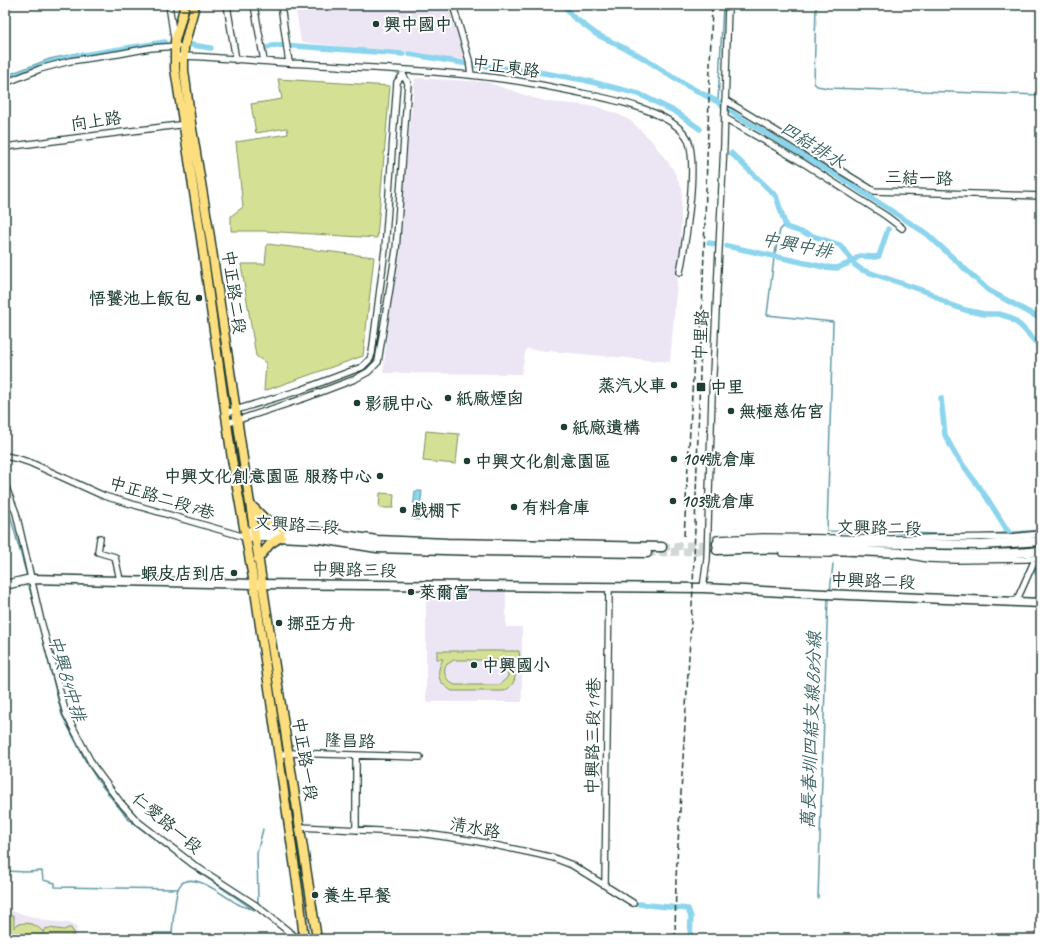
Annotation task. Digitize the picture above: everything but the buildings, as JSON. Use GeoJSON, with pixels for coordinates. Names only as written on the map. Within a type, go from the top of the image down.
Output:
{"type":"FeatureCollection","features":[{"type":"Feature","properties":{"kind":"main road","name":"中正路二段"},"geometry":{"type":"LineString","coordinates":[[185,5],[175,43],[175,69],[210,237],[263,584]]}},
{"type":"Feature","properties":{"kind":"main road","name":"中正路二段"},"geometry":{"type":"LineString","coordinates":[[195,5],[184,47],[187,124],[201,238],[227,423],[254,584]]}},
{"type":"Feature","properties":{"kind":"main road"},"geometry":{"type":"LineString","coordinates":[[250,505],[282,533],[270,544],[258,559]]}},
{"type":"Feature","properties":{"kind":"main road","name":"中正路一段"},"geometry":{"type":"LineString","coordinates":[[254,584],[304,939]]}},
{"type":"Feature","properties":{"kind":"main road","name":"中正路一段"},"geometry":{"type":"LineString","coordinates":[[263,584],[317,939]]}},
{"type":"Feature","properties":{"kind":"street"},"geometry":{"type":"LineString","coordinates":[[169,5],[175,43]]}},
{"type":"Feature","properties":{"kind":"street"},"geometry":{"type":"LineString","coordinates":[[227,5],[236,60]]}},
{"type":"Feature","properties":{"kind":"street"},"geometry":{"type":"LineString","coordinates":[[254,5],[264,61]]}},
{"type":"Feature","properties":{"kind":"street"},"geometry":{"type":"LineString","coordinates":[[280,5],[289,63]]}},
{"type":"Feature","properties":{"kind":"street"},"geometry":{"type":"LineString","coordinates":[[453,5],[470,63],[471,75]]}},
{"type":"Feature","properties":{"kind":"street"},"geometry":{"type":"LineString","coordinates":[[725,100],[728,5]]}},
{"type":"Feature","properties":{"kind":"street"},"geometry":{"type":"LineString","coordinates":[[5,83],[40,69],[70,61],[118,54],[175,43],[184,47]]}},
{"type":"Feature","properties":{"kind":"street","name":"中正東路"},"geometry":{"type":"LineString","coordinates":[[174,57],[184,56],[264,61],[403,73],[471,75],[520,81],[615,100],[640,108],[676,125],[682,130],[690,145],[692,170],[684,253],[680,272]]}},
{"type":"Feature","properties":{"kind":"street"},"geometry":{"type":"LineString","coordinates":[[226,413],[302,390],[362,367],[370,359],[385,249],[397,82],[403,73],[408,82],[396,243],[378,362],[368,372],[355,379],[305,398],[227,423]]}},
{"type":"Feature","properties":{"kind":"street","name":"中里路"},"geometry":{"type":"LineString","coordinates":[[703,588],[707,559],[712,395],[724,155],[725,100]]}},
{"type":"Feature","properties":{"kind":"street","name":"三結一路"},"geometry":{"type":"LineString","coordinates":[[725,100],[874,191],[1041,196]]}},
{"type":"Feature","properties":{"kind":"street"},"geometry":{"type":"LineString","coordinates":[[725,118],[805,164],[886,216],[902,228]]}},
{"type":"Feature","properties":{"kind":"street","name":"向上路"},"geometry":{"type":"LineString","coordinates":[[5,147],[187,124]]}},
{"type":"Feature","properties":{"kind":"street","name":"中正路二段7巷"},"geometry":{"type":"LineString","coordinates":[[5,456],[31,463],[104,496],[245,537]]}},
{"type":"Feature","properties":{"kind":"street","name":"仁愛路一段"},"geometry":{"type":"LineString","coordinates":[[5,485],[16,513],[41,621],[66,714],[93,766],[120,802],[137,821],[194,865],[254,904],[298,939]]}},
{"type":"Feature","properties":{"kind":"street","name":"文興路二段"},"geometry":{"type":"LineString","coordinates":[[245,537],[255,532],[330,533],[385,540],[447,543],[662,547]]}},
{"type":"Feature","properties":{"kind":"street","name":"文興路二段"},"geometry":{"type":"LineString","coordinates":[[282,533],[377,548],[647,553]]}},
{"type":"Feature","properties":{"kind":"street","name":"文興路二段"},"geometry":{"type":"LineString","coordinates":[[717,547],[763,537],[891,539],[1012,537],[1041,534]]}},
{"type":"Feature","properties":{"kind":"street"},"geometry":{"type":"LineString","coordinates":[[100,538],[98,552],[115,557],[120,580]]}},
{"type":"Feature","properties":{"kind":"street","name":"文興路二段"},"geometry":{"type":"LineString","coordinates":[[717,547],[758,542],[982,545],[1041,541]]}},
{"type":"Feature","properties":{"kind":"street","name":"文興路二段"},"geometry":{"type":"LineString","coordinates":[[717,547],[977,554],[1040,552]]}},
{"type":"Feature","properties":{"kind":"street"},"geometry":{"type":"LineString","coordinates":[[1016,602],[1040,552]]}},
{"type":"Feature","properties":{"kind":"street","name":"中興路三段"},"geometry":{"type":"LineString","coordinates":[[5,585],[32,579],[254,584],[703,588]]}},
{"type":"Feature","properties":{"kind":"street","name":"中興路三段19巷"},"geometry":{"type":"LineString","coordinates":[[605,885],[609,588]]}},
{"type":"Feature","properties":{"kind":"street","name":"中興路二段"},"geometry":{"type":"LineString","coordinates":[[703,588],[1041,603]]}},
{"type":"Feature","properties":{"kind":"street","name":"隆昌路"},"geometry":{"type":"LineString","coordinates":[[279,756],[289,753],[420,757]]}},
{"type":"Feature","properties":{"kind":"street"},"geometry":{"type":"LineString","coordinates":[[356,756],[356,830]]}},
{"type":"Feature","properties":{"kind":"street","name":"清水路"},"geometry":{"type":"LineString","coordinates":[[300,827],[419,833],[475,841],[537,854],[554,858],[572,865],[633,903]]}},
{"type":"Feature","properties":{"kind":"shaded area","name":"興中國中"},"geometry":{"type":"Polygon","coordinates":[[[295,5],[449,5],[466,60],[301,42],[295,5]]]}},
{"type":"Feature","properties":{"kind":"shaded area"},"geometry":{"type":"Polygon","coordinates":[[[415,78],[487,82],[550,102],[595,106],[620,115],[631,121],[651,140],[673,169],[682,189],[680,249],[670,362],[526,349],[521,374],[383,373],[415,78]]]}},
{"type":"Feature","properties":{"kind":"shaded area","name":"中興國小"},"geometry":{"type":"Polygon","coordinates":[[[506,587],[506,627],[522,627],[522,702],[426,702],[426,588],[506,587]]]}},
{"type":"Feature","properties":{"kind":"shaded area"},"geometry":{"type":"Polygon","coordinates":[[[5,909],[47,921],[72,923],[77,926],[76,939],[5,939],[5,909]]]}},
{"type":"Feature","properties":{"kind":"green space"},"geometry":{"type":"Polygon","coordinates":[[[278,79],[390,86],[377,238],[264,231],[231,231],[231,216],[243,207],[236,142],[288,134],[287,128],[256,133],[251,104],[282,99],[278,79]]]}},
{"type":"Feature","properties":{"kind":"green space"},"geometry":{"type":"Polygon","coordinates":[[[267,244],[374,257],[363,356],[264,391],[266,363],[256,356],[241,264],[265,264],[267,244]]]}},
{"type":"Feature","properties":{"kind":"green space"},"geometry":{"type":"Polygon","coordinates":[[[426,431],[459,434],[456,464],[423,461],[426,431]]]}},
{"type":"Feature","properties":{"kind":"green space"},"geometry":{"type":"Polygon","coordinates":[[[380,493],[394,494],[393,508],[379,508],[380,493]]]}},
{"type":"Feature","properties":{"kind":"green space"},"geometry":{"type":"Polygon","coordinates":[[[437,651],[519,651],[520,659],[511,659],[515,677],[512,685],[504,691],[452,691],[444,685],[439,678],[439,669],[443,659],[437,659],[437,651]],[[454,660],[446,665],[445,674],[450,682],[455,685],[499,685],[507,678],[508,675],[505,664],[498,660],[454,660]]]}},
{"type":"Feature","properties":{"kind":"green space"},"geometry":{"type":"Polygon","coordinates":[[[7,916],[14,916],[14,928],[18,924],[26,923],[32,924],[44,933],[45,929],[50,928],[64,930],[71,928],[74,933],[71,939],[6,939],[7,916]]]}},
{"type":"Feature","properties":{"kind":"water"},"geometry":{"type":"Polygon","coordinates":[[[415,491],[422,491],[419,520],[412,519],[415,491]]]}},
{"type":"Feature","properties":{"kind":"waterway","name":"四結排水"},"geometry":{"type":"LineString","coordinates":[[564,5],[572,16],[596,34],[640,56],[684,84],[718,102],[737,116],[841,178],[927,234],[988,290],[1041,319]]}},
{"type":"Feature","properties":{"kind":"waterway"},"geometry":{"type":"LineString","coordinates":[[718,102],[723,5]]}},
{"type":"Feature","properties":{"kind":"waterway"},"geometry":{"type":"LineString","coordinates":[[816,5],[814,83],[817,86],[828,88],[1041,95]]}},
{"type":"Feature","properties":{"kind":"waterway"},"geometry":{"type":"LineString","coordinates":[[5,79],[48,63],[70,57],[165,42]]}},
{"type":"Feature","properties":{"kind":"waterway"},"geometry":{"type":"LineString","coordinates":[[192,45],[211,48]]}},
{"type":"Feature","properties":{"kind":"waterway"},"geometry":{"type":"LineString","coordinates":[[265,49],[272,46],[282,45],[403,54]]}},
{"type":"Feature","properties":{"kind":"waterway"},"geometry":{"type":"LineString","coordinates":[[5,76],[50,59],[78,53],[114,50]]}},
{"type":"Feature","properties":{"kind":"waterway"},"geometry":{"type":"LineString","coordinates":[[409,54],[474,65],[538,72],[584,80],[639,94],[676,112],[700,129]]}},
{"type":"Feature","properties":{"kind":"waterway"},"geometry":{"type":"LineString","coordinates":[[731,153],[776,196],[786,227],[840,245],[855,265],[862,270],[930,293],[948,304],[965,310],[984,314],[999,314],[1009,317],[1021,326],[1041,348]]}},
{"type":"Feature","properties":{"kind":"waterway","name":"萬長春圳四結支線B8分線"},"geometry":{"type":"LineString","coordinates":[[785,225],[780,230],[774,258],[767,315],[833,322],[827,531],[978,535],[1041,530]]}},
{"type":"Feature","properties":{"kind":"waterway","name":"中興中排"},"geometry":{"type":"LineString","coordinates":[[727,246],[824,267],[837,268],[860,256],[879,256],[888,229]]}},
{"type":"Feature","properties":{"kind":"waterway","name":"中興中排"},"geometry":{"type":"LineString","coordinates":[[709,243],[715,244]]}},
{"type":"Feature","properties":{"kind":"waterway"},"geometry":{"type":"LineString","coordinates":[[941,398],[945,435],[955,454],[987,498],[1009,533]]}},
{"type":"Feature","properties":{"kind":"waterway","name":"中興B4中排"},"geometry":{"type":"LineString","coordinates":[[5,497],[27,576]]}},
{"type":"Feature","properties":{"kind":"waterway","name":"萬長春圳四結支線B8分線"},"geometry":{"type":"LineString","coordinates":[[830,592],[833,564]]}},
{"type":"Feature","properties":{"kind":"waterway"},"geometry":{"type":"LineString","coordinates":[[1033,570],[1041,575]]}},
{"type":"Feature","properties":{"kind":"waterway","name":"中興B4中排"},"geometry":{"type":"LineString","coordinates":[[28,582],[62,715],[85,760],[98,781],[129,820],[201,874],[254,910]]}},
{"type":"Feature","properties":{"kind":"waterway","name":"萬長春圳四結支線B8分線"},"geometry":{"type":"LineString","coordinates":[[818,898],[828,597]]}},
{"type":"Feature","properties":{"kind":"waterway"},"geometry":{"type":"LineString","coordinates":[[258,902],[257,853],[263,829]]}},
{"type":"Feature","properties":{"kind":"waterway"},"geometry":{"type":"LineString","coordinates":[[5,871],[42,871],[43,880],[55,883],[55,887],[178,889]]}},
{"type":"Feature","properties":{"kind":"waterway"},"geometry":{"type":"LineString","coordinates":[[153,939],[154,933],[172,933],[176,895],[179,887],[184,882],[191,880],[199,882],[240,905],[253,909]]}},
{"type":"Feature","properties":{"kind":"waterway"},"geometry":{"type":"LineString","coordinates":[[639,904],[688,909],[691,917],[690,939]]}},
{"type":"Feature","properties":{"kind":"tunnel"},"geometry":{"type":"LineString","coordinates":[[662,547],[717,544]]}},
{"type":"Feature","properties":{"kind":"tunnel"},"geometry":{"type":"LineString","coordinates":[[647,553],[717,550]]}},
{"type":"Feature","properties":{"kind":"railway"},"geometry":{"type":"LineString","coordinates":[[675,939],[676,878],[693,588],[712,5]]}},
{"type":"Feature","properties":{"kind":"railway"},"geometry":{"type":"LineString","coordinates":[[684,536],[694,358]]}},
{"type":"Feature","properties":{"kind":"place","name":"興中國中"},"geometry":{"type":"Point","coordinates":[376,24]}},
{"type":"Feature","properties":{"kind":"place","name":"悟饕池上飯包"},"geometry":{"type":"Point","coordinates":[199,298]}},
{"type":"Feature","properties":{"kind":"place","name":"蒸汽火車"},"geometry":{"type":"Point","coordinates":[674,385]}},
{"type":"Feature","properties":{"kind":"place","name":"中里"},"geometry":{"type":"Point","coordinates":[701,387]}},
{"type":"Feature","properties":{"kind":"place","name":"紙廠煙囪"},"geometry":{"type":"Point","coordinates":[448,398]}},
{"type":"Feature","properties":{"kind":"place","name":"影視中心"},"geometry":{"type":"Point","coordinates":[357,403]}},
{"type":"Feature","properties":{"kind":"place","name":"無極慈佑宮"},"geometry":{"type":"Point","coordinates":[731,411]}},
{"type":"Feature","properties":{"kind":"place","name":"紙廠遺構"},"geometry":{"type":"Point","coordinates":[564,427]}},
{"type":"Feature","properties":{"kind":"place","name":"104號倉庫"},"geometry":{"type":"Point","coordinates":[674,459]}},
{"type":"Feature","properties":{"kind":"place","name":"中興文化創意園區"},"geometry":{"type":"Point","coordinates":[467,461]}},
{"type":"Feature","properties":{"kind":"place","name":"中興文化創意園區 服務中心"},"geometry":{"type":"Point","coordinates":[380,476]}},
{"type":"Feature","properties":{"kind":"place","name":"103號倉庫"},"geometry":{"type":"Point","coordinates":[673,501]}},
{"type":"Feature","properties":{"kind":"place","name":"有料倉庫"},"geometry":{"type":"Point","coordinates":[514,507]}},
{"type":"Feature","properties":{"kind":"place","name":"戲棚下"},"geometry":{"type":"Point","coordinates":[403,510]}},
{"type":"Feature","properties":{"kind":"place","name":"蝦皮店到店"},"geometry":{"type":"Point","coordinates":[234,573]}},
{"type":"Feature","properties":{"kind":"place","name":"萊爾富"},"geometry":{"type":"Point","coordinates":[411,592]}},
{"type":"Feature","properties":{"kind":"place","name":"挪亞方舟"},"geometry":{"type":"Point","coordinates":[279,623]}},
{"type":"Feature","properties":{"kind":"place","name":"中興國小"},"geometry":{"type":"Point","coordinates":[474,665]}},
{"type":"Feature","properties":{"kind":"place","name":"養生早餐"},"geometry":{"type":"Point","coordinates":[315,895]}}]}
